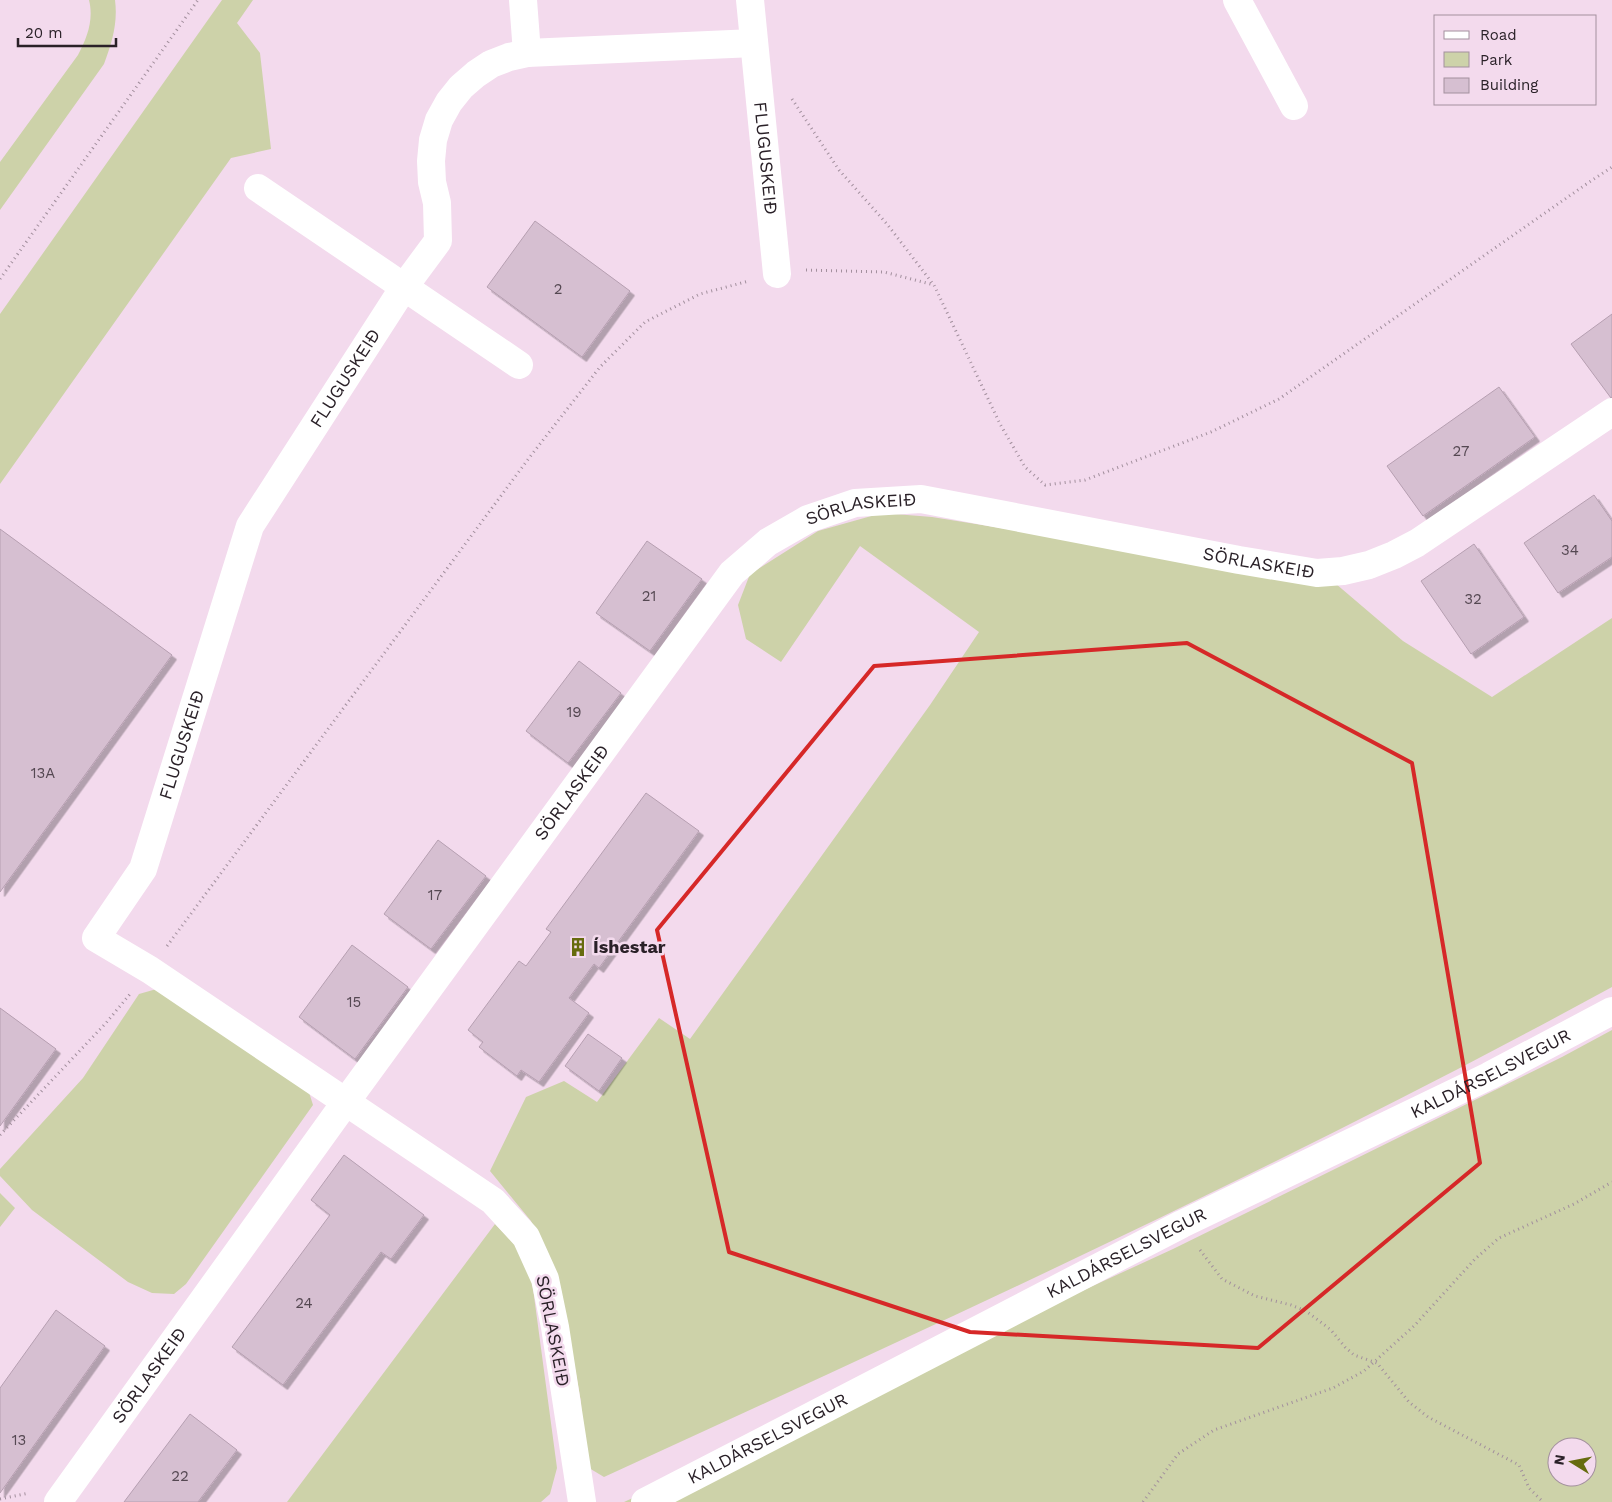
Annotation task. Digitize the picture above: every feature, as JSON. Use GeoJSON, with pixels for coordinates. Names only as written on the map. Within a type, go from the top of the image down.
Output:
{"type":"FeatureCollection","features":[{"type":"Feature","properties":{"kind":"street"},"geometry":{"type":"LineString","coordinates":[[523,0],[527,53]]}},
{"type":"Feature","properties":{"kind":"street","name":"FLUGUSKEIÐ"},"geometry":{"type":"LineString","coordinates":[[750,0],[778,274]]}},
{"type":"Feature","properties":{"kind":"street"},"geometry":{"type":"LineString","coordinates":[[1237,0],[1294,106]]}},
{"type":"Feature","properties":{"kind":"street","name":"FLUGUSKEIÐ"},"geometry":{"type":"LineString","coordinates":[[346,1103],[150,970],[96,938],[143,869],[250,526],[404,287],[438,241],[437,203],[430,162],[433,140],[449,102],[461,87],[491,64],[527,53],[754,43]]}},
{"type":"Feature","properties":{"kind":"street"},"geometry":{"type":"LineString","coordinates":[[258,188],[519,364]]}},
{"type":"Feature","properties":{"kind":"street","name":"SÖRLASKEIÐ"},"geometry":{"type":"LineString","coordinates":[[58,1502],[732,573],[768,542],[808,519],[855,504],[921,499],[1239,560],[1317,573],[1343,571],[1369,565],[1417,543],[1612,412]]}},
{"type":"Feature","properties":{"kind":"street","name":"KALDÁRSELSVEGUR"},"geometry":{"type":"LineString","coordinates":[[645,1502],[1182,1224],[1489,1076],[1612,1011]]}},
{"type":"Feature","properties":{"kind":"street","name":"SÖRLASKEIÐ"},"geometry":{"type":"LineString","coordinates":[[346,1103],[493,1201],[526,1237],[545,1279],[553,1318],[582,1502]]}},
{"type":"Feature","properties":{"kind":"path"},"geometry":{"type":"LineString","coordinates":[[0,279],[198,0]]}},
{"type":"Feature","properties":{"kind":"path"},"geometry":{"type":"LineString","coordinates":[[787,92],[839,170],[887,224],[934,285]]}},
{"type":"Feature","properties":{"kind":"path"},"geometry":{"type":"LineString","coordinates":[[1142,1502],[1178,1454],[1214,1430],[1333,1388],[1364,1371],[1414,1326],[1475,1260],[1499,1238],[1574,1204],[1612,1182]]}},
{"type":"Feature","properties":{"kind":"path"},"geometry":{"type":"LineString","coordinates":[[1182,1224],[1222,1279],[1255,1296],[1291,1305],[1306,1311],[1332,1330],[1354,1355],[1377,1363],[1408,1402],[1428,1417],[1518,1465],[1529,1488],[1543,1502]]}},
{"type":"Feature","properties":{"kind":"highlighted area"},"geometry":{"type":"Polygon","coordinates":[[[1187,643],[1412,763],[1480,1163],[1258,1348],[970,1332],[729,1252],[657,930],[874,666],[1187,643]]]}},
{"type":"Feature","properties":{"kind":"green space"},"geometry":{"type":"Polygon","coordinates":[[[89,0],[115,0],[116,17],[114,33],[104,64],[0,210],[0,162],[78,55],[89,29],[91,15],[89,0]]]}},
{"type":"Feature","properties":{"kind":"green space"},"geometry":{"type":"Polygon","coordinates":[[[222,0],[253,0],[237,23],[260,53],[271,149],[231,158],[0,484],[0,314],[222,0]]]}},
{"type":"Feature","properties":{"kind":"green space"},"geometry":{"type":"Polygon","coordinates":[[[882,513],[932,517],[1188,558],[1315,566],[1403,641],[1492,697],[1612,618],[1612,987],[1488,1053],[1239,1180],[986,1301],[604,1477],[584,1465],[581,1402],[561,1290],[531,1221],[490,1171],[526,1097],[564,1081],[597,1102],[659,1018],[690,1039],[930,705],[979,632],[860,546],[781,662],[746,639],[738,605],[750,574],[818,531],[882,513]]]}},
{"type":"Feature","properties":{"kind":"green space"},"geometry":{"type":"Polygon","coordinates":[[[167,986],[307,1086],[313,1105],[186,1284],[174,1294],[152,1293],[128,1282],[32,1210],[0,1176],[0,1169],[83,1078],[139,994],[167,986]]]}},
{"type":"Feature","properties":{"kind":"green space"},"geometry":{"type":"Polygon","coordinates":[[[1612,1030],[1612,1502],[624,1502],[1173,1249],[1562,1057],[1612,1030]]]}},
{"type":"Feature","properties":{"kind":"green space"},"geometry":{"type":"Polygon","coordinates":[[[0,1193],[15,1208],[0,1227],[0,1193]]]}},
{"type":"Feature","properties":{"kind":"green space"},"geometry":{"type":"Polygon","coordinates":[[[495,1224],[518,1248],[532,1281],[557,1468],[550,1494],[541,1502],[287,1502],[495,1224]]]}},
{"type":"Feature","properties":{"kind":"building"},"geometry":{"type":"Polygon","coordinates":[[[535,221],[630,291],[582,357],[487,287],[535,221]]]}},
{"type":"Feature","properties":{"kind":"building"},"geometry":{"type":"Polygon","coordinates":[[[1612,314],[1612,397],[1611,398],[1571,344],[1612,314]]]}},
{"type":"Feature","properties":{"kind":"building"},"geometry":{"type":"Polygon","coordinates":[[[1499,387],[1535,437],[1423,516],[1387,466],[1499,387]]]}},
{"type":"Feature","properties":{"kind":"building"},"geometry":{"type":"Polygon","coordinates":[[[1594,495],[1612,521],[1612,557],[1558,593],[1524,543],[1594,495]]]}},
{"type":"Feature","properties":{"kind":"building"},"geometry":{"type":"Polygon","coordinates":[[[0,529],[172,655],[0,892],[0,529]]]}},
{"type":"Feature","properties":{"kind":"building"},"geometry":{"type":"Polygon","coordinates":[[[647,541],[702,579],[650,651],[596,613],[647,541]]]}},
{"type":"Feature","properties":{"kind":"building"},"geometry":{"type":"Polygon","coordinates":[[[1474,544],[1524,617],[1471,654],[1421,581],[1474,544]]]}},
{"type":"Feature","properties":{"kind":"building"},"geometry":{"type":"Polygon","coordinates":[[[579,661],[621,693],[568,763],[526,731],[579,661]]]}},
{"type":"Feature","properties":{"kind":"building","name":"Íshestar"},"geometry":{"type":"Polygon","coordinates":[[[646,793],[699,831],[599,968],[594,964],[569,998],[589,1013],[539,1082],[521,1070],[517,1076],[479,1047],[483,1042],[468,1030],[519,961],[526,966],[551,932],[546,929],[646,793]]]}},
{"type":"Feature","properties":{"kind":"building"},"geometry":{"type":"Polygon","coordinates":[[[438,840],[486,876],[431,949],[384,914],[438,840]]]}},
{"type":"Feature","properties":{"kind":"building"},"geometry":{"type":"Polygon","coordinates":[[[352,945],[408,987],[355,1059],[299,1017],[352,945]]]}},
{"type":"Feature","properties":{"kind":"building"},"geometry":{"type":"Polygon","coordinates":[[[0,1008],[56,1049],[0,1126],[0,1008]]]}},
{"type":"Feature","properties":{"kind":"building"},"geometry":{"type":"Polygon","coordinates":[[[588,1034],[622,1058],[599,1091],[565,1066],[588,1034]]]}},
{"type":"Feature","properties":{"kind":"building"},"geometry":{"type":"Polygon","coordinates":[[[344,1155],[424,1215],[391,1259],[381,1252],[283,1385],[232,1347],[330,1215],[311,1200],[344,1155]]]}},
{"type":"Feature","properties":{"kind":"building"},"geometry":{"type":"Polygon","coordinates":[[[56,1310],[105,1346],[0,1493],[0,1388],[56,1310]]]}},
{"type":"Feature","properties":{"kind":"building"},"geometry":{"type":"Polygon","coordinates":[[[190,1414],[237,1450],[198,1502],[124,1502],[190,1414]]]}},
{"type":"Feature","properties":{"kind":"place","name":"Íshestar"},"geometry":{"type":"Point","coordinates":[578,947]}}]}
